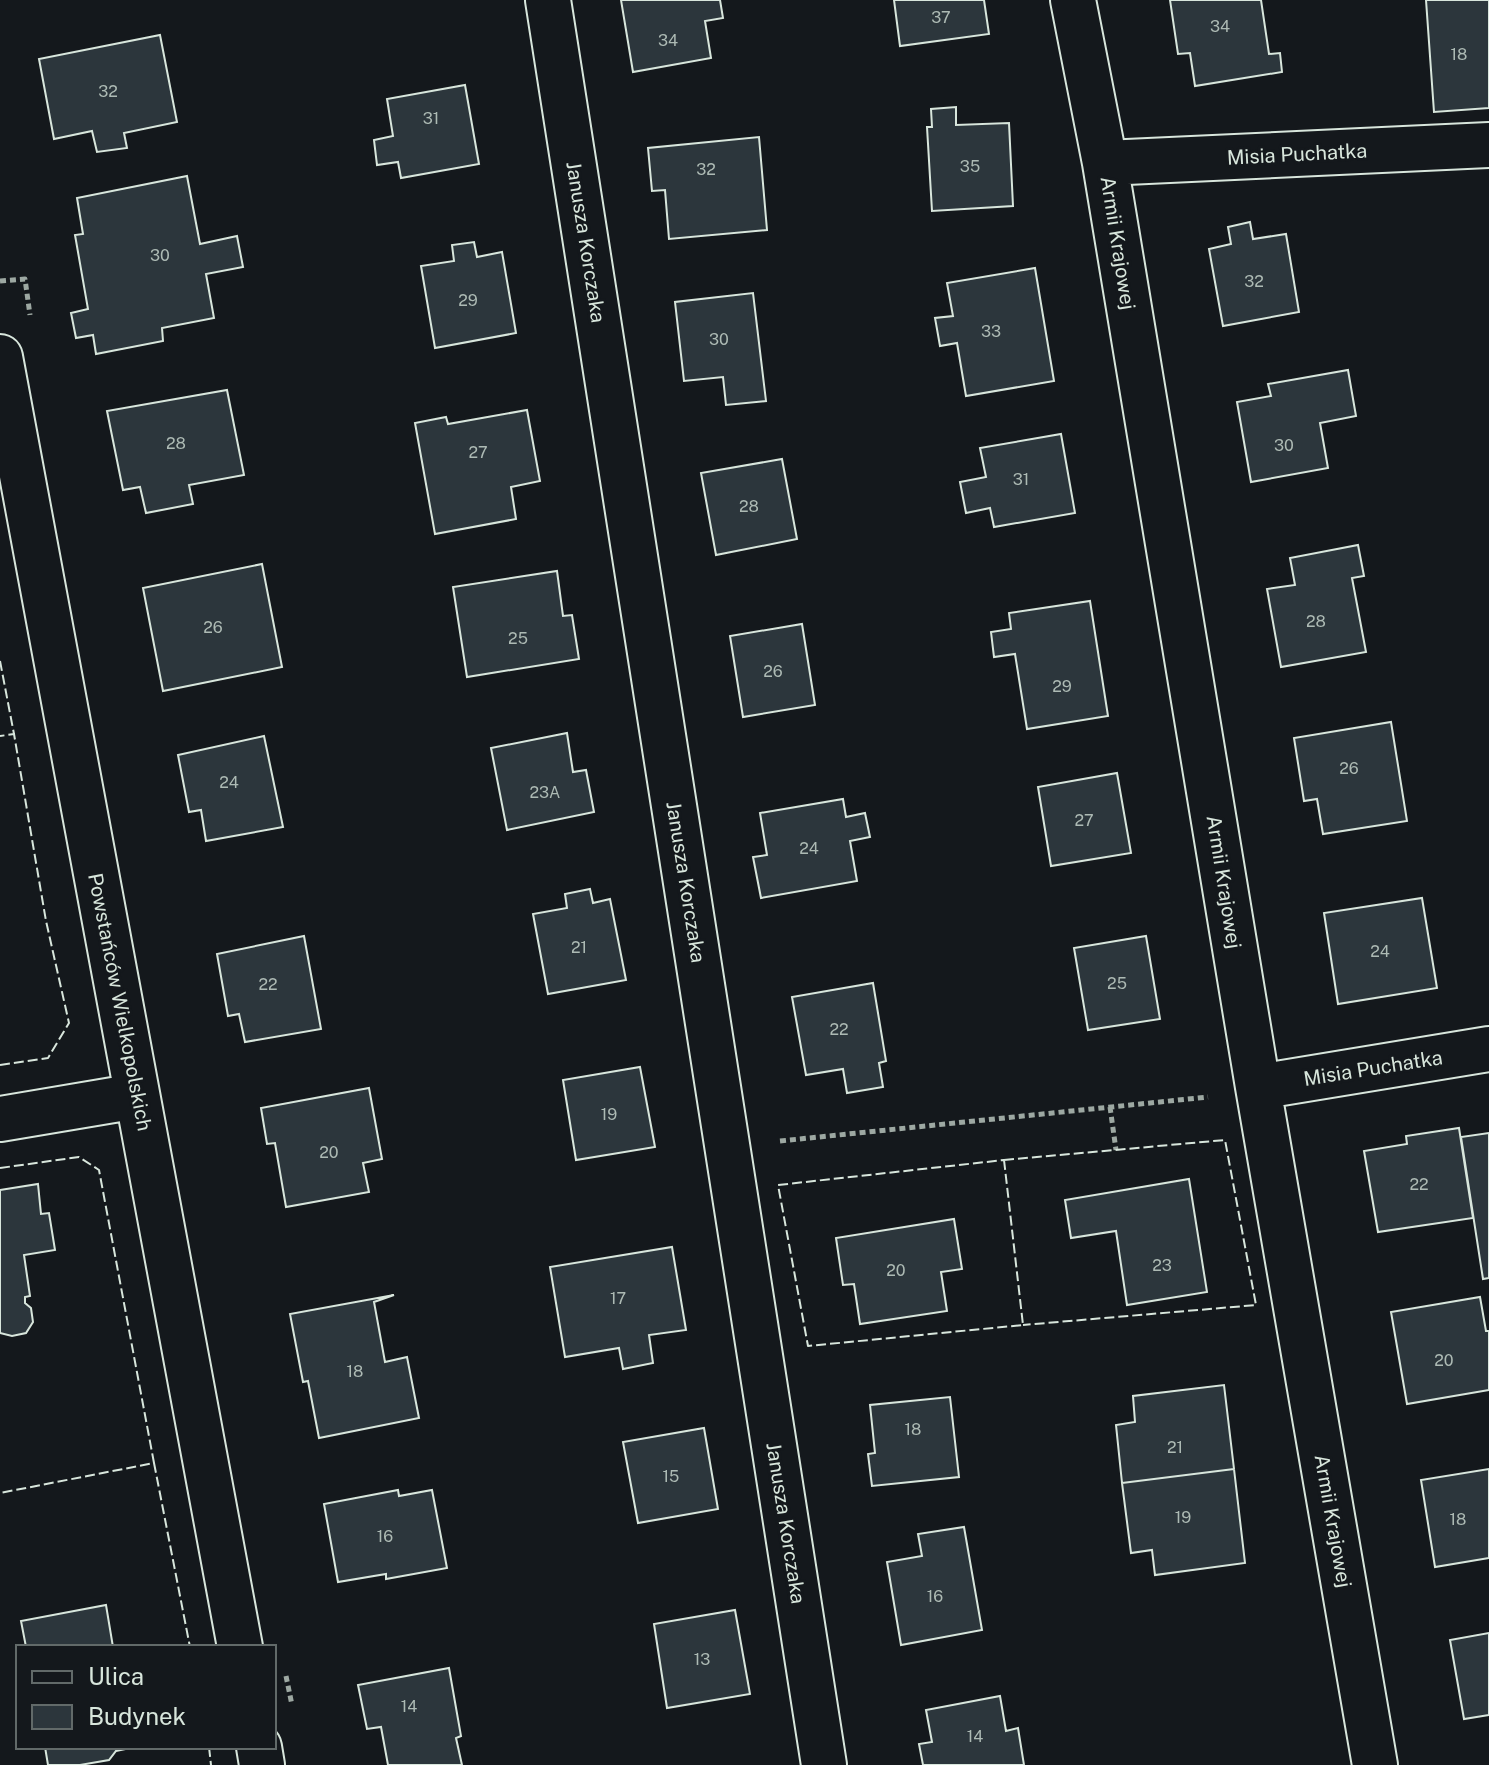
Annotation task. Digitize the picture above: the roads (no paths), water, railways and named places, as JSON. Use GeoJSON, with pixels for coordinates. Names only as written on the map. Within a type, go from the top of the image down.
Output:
{"type":"FeatureCollection","features":[{"type":"Feature","properties":{"kind":"street","name":"Janusza Korczaka"},"geometry":{"type":"LineString","coordinates":[[548,0],[824,1765]]}},
{"type":"Feature","properties":{"kind":"street","name":"Armii Krajowej"},"geometry":{"type":"LineString","coordinates":[[1073,0],[1105,163],[1258,1087],[1375,1765]]}},
{"type":"Feature","properties":{"kind":"street","name":"Misia Puchatka"},"geometry":{"type":"LineString","coordinates":[[1105,163],[1489,145]]}},
{"type":"Feature","properties":{"kind":"street","name":"Powstańców Wielkopolskich"},"geometry":{"type":"LineString","coordinates":[[0,357],[240,1645]]}},
{"type":"Feature","properties":{"kind":"street","name":"Misia Puchatka"},"geometry":{"type":"LineString","coordinates":[[1258,1087],[1489,1049]]}},
{"type":"Feature","properties":{"kind":"street"},"geometry":{"type":"LineString","coordinates":[[0,1119],[137,1096]]}}]}
